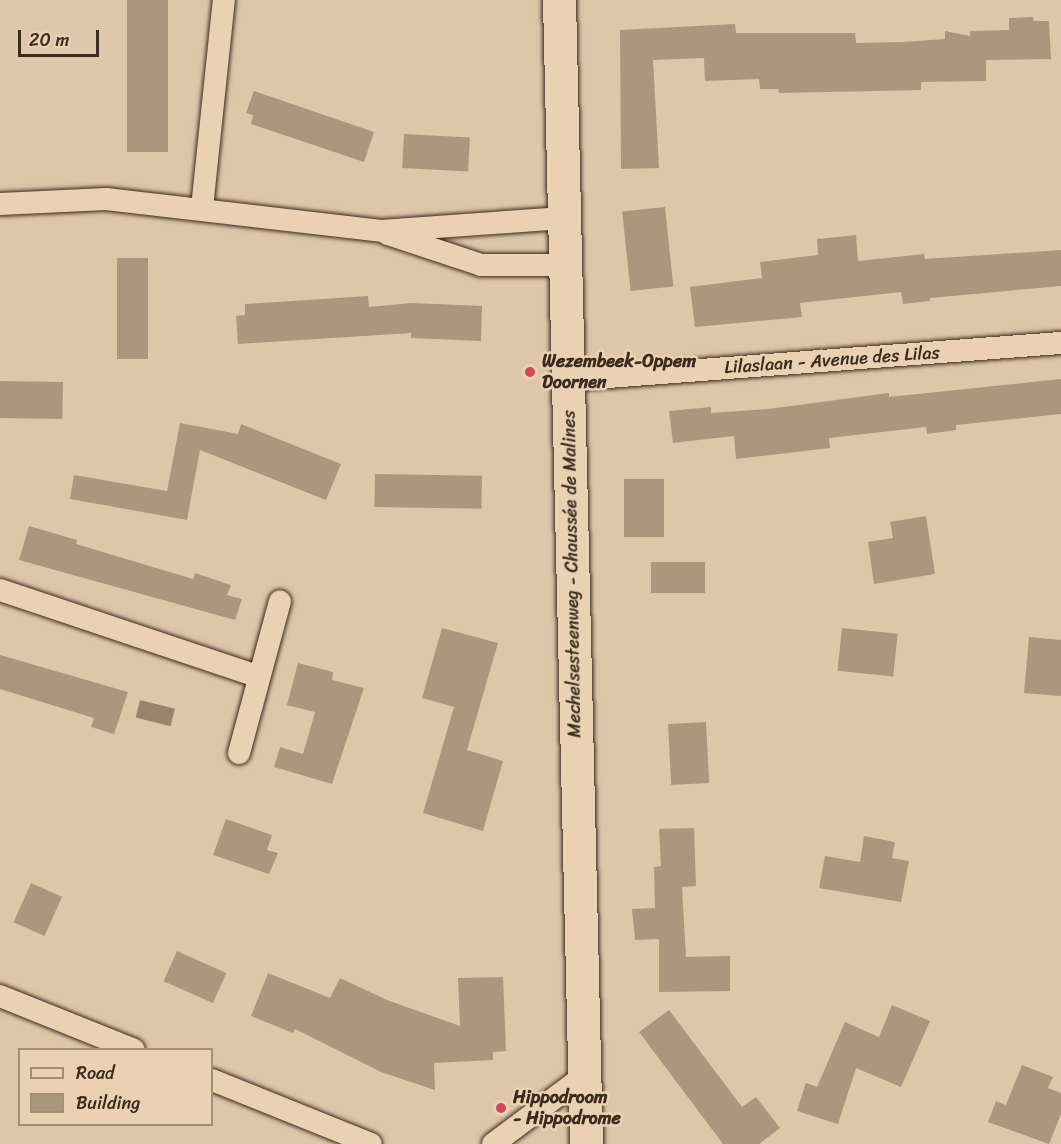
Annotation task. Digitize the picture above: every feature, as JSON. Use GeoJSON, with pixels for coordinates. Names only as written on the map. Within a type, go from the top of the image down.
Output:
{"type":"FeatureCollection","features":[{"type":"Feature","properties":{"kind":"main road","name":"Mechelsesteenweg - Chaussée de Malines"},"geometry":{"type":"LineString","coordinates":[[559,0],[586,1144]]}},
{"type":"Feature","properties":{"kind":"street"},"geometry":{"type":"LineString","coordinates":[[202,208],[224,0]]}},
{"type":"Feature","properties":{"kind":"street"},"geometry":{"type":"LineString","coordinates":[[0,204],[106,199],[202,208],[381,231],[564,218]]}},
{"type":"Feature","properties":{"kind":"street"},"geometry":{"type":"LineString","coordinates":[[381,231],[481,265],[565,265]]}},
{"type":"Feature","properties":{"kind":"street","name":"Lilaslaan - Avenue des Lilas"},"geometry":{"type":"LineString","coordinates":[[568,380],[1061,343]]}},
{"type":"Feature","properties":{"kind":"street"},"geometry":{"type":"LineString","coordinates":[[0,590],[257,676]]}},
{"type":"Feature","properties":{"kind":"street"},"geometry":{"type":"LineString","coordinates":[[239,753],[257,676],[280,601]]}},
{"type":"Feature","properties":{"kind":"street"},"geometry":{"type":"LineString","coordinates":[[0,996],[129,1048]]}},
{"type":"Feature","properties":{"kind":"street"},"geometry":{"type":"LineString","coordinates":[[493,1144],[584,1076]]}},
{"type":"Feature","properties":{"kind":"street"},"geometry":{"type":"LineString","coordinates":[[213,1080],[371,1144]]}},
{"type":"Feature","properties":{"kind":"shaded area"},"geometry":{"type":"Polygon","coordinates":[[[140,700],[175,709],[171,726],[136,717],[140,700]]]}},
{"type":"Feature","properties":{"kind":"building"},"geometry":{"type":"Polygon","coordinates":[[[127,0],[168,0],[168,152],[127,152],[127,0]]]}},
{"type":"Feature","properties":{"kind":"building"},"geometry":{"type":"Polygon","coordinates":[[[1033,17],[1034,21],[1049,21],[1051,59],[986,60],[986,81],[921,82],[921,90],[779,93],[778,89],[760,89],[759,79],[705,81],[704,58],[653,60],[659,168],[621,169],[620,30],[735,24],[736,33],[855,33],[856,43],[903,42],[945,39],[945,31],[970,36],[970,31],[1009,30],[1009,18],[1033,17]]]}},
{"type":"Feature","properties":{"kind":"building"},"geometry":{"type":"Polygon","coordinates":[[[254,91],[374,132],[364,162],[251,124],[253,115],[246,113],[254,91]]]}},
{"type":"Feature","properties":{"kind":"building"},"geometry":{"type":"Polygon","coordinates":[[[404,134],[470,137],[468,171],[402,168],[404,134]]]}},
{"type":"Feature","properties":{"kind":"building"},"geometry":{"type":"Polygon","coordinates":[[[665,207],[673,287],[631,291],[622,211],[665,207]]]}},
{"type":"Feature","properties":{"kind":"building"},"geometry":{"type":"Polygon","coordinates":[[[856,235],[858,261],[924,254],[925,259],[1061,250],[1061,286],[930,298],[930,301],[903,304],[901,292],[800,303],[802,317],[695,327],[690,287],[762,278],[760,262],[818,255],[817,239],[856,235]]]}},
{"type":"Feature","properties":{"kind":"building"},"geometry":{"type":"Polygon","coordinates":[[[117,258],[148,258],[148,359],[117,359],[117,258]]]}},
{"type":"Feature","properties":{"kind":"building"},"geometry":{"type":"Polygon","coordinates":[[[368,296],[369,307],[412,303],[482,306],[481,341],[411,338],[411,333],[238,344],[236,316],[245,315],[245,304],[368,296]]]}},
{"type":"Feature","properties":{"kind":"building"},"geometry":{"type":"Polygon","coordinates":[[[1061,379],[1061,414],[956,425],[956,430],[927,434],[926,427],[829,438],[830,448],[736,459],[734,436],[673,443],[669,411],[711,407],[711,413],[768,409],[889,393],[889,397],[1061,379]]]}},
{"type":"Feature","properties":{"kind":"building"},"geometry":{"type":"Polygon","coordinates":[[[0,381],[63,382],[62,419],[0,418],[0,381]]]}},
{"type":"Feature","properties":{"kind":"building"},"geometry":{"type":"Polygon","coordinates":[[[180,423],[238,434],[241,424],[341,464],[326,500],[200,450],[187,520],[70,499],[74,475],[167,491],[180,423]]]}},
{"type":"Feature","properties":{"kind":"building"},"geometry":{"type":"Polygon","coordinates":[[[375,474],[482,476],[481,509],[374,507],[375,474]]]}},
{"type":"Feature","properties":{"kind":"building"},"geometry":{"type":"Polygon","coordinates":[[[624,479],[664,479],[664,537],[624,537],[624,479]]]}},
{"type":"Feature","properties":{"kind":"building"},"geometry":{"type":"Polygon","coordinates":[[[926,516],[935,574],[874,584],[868,542],[893,538],[890,522],[926,516]]]}},
{"type":"Feature","properties":{"kind":"building"},"geometry":{"type":"Polygon","coordinates":[[[29,526],[77,540],[76,544],[193,579],[195,573],[231,585],[227,595],[242,599],[235,620],[19,560],[29,526]]]}},
{"type":"Feature","properties":{"kind":"building"},"geometry":{"type":"Polygon","coordinates":[[[651,562],[705,562],[705,593],[651,593],[651,562]]]}},
{"type":"Feature","properties":{"kind":"building"},"geometry":{"type":"Polygon","coordinates":[[[442,628],[498,643],[467,750],[503,761],[483,831],[423,813],[454,707],[422,698],[442,628]]]}},
{"type":"Feature","properties":{"kind":"building"},"geometry":{"type":"Polygon","coordinates":[[[842,628],[898,634],[893,677],[838,671],[842,628]]]}},
{"type":"Feature","properties":{"kind":"building"},"geometry":{"type":"Polygon","coordinates":[[[1029,637],[1061,640],[1061,696],[1024,693],[1029,637]]]}},
{"type":"Feature","properties":{"kind":"building"},"geometry":{"type":"Polygon","coordinates":[[[0,655],[128,692],[114,734],[91,727],[94,718],[0,689],[0,655]]]}},
{"type":"Feature","properties":{"kind":"building"},"geometry":{"type":"Polygon","coordinates":[[[298,663],[333,672],[332,680],[364,688],[332,784],[274,767],[280,747],[303,754],[315,712],[287,705],[298,663]]]}},
{"type":"Feature","properties":{"kind":"building"},"geometry":{"type":"Polygon","coordinates":[[[706,722],[709,783],[671,785],[668,724],[706,722]]]}},
{"type":"Feature","properties":{"kind":"building"},"geometry":{"type":"Polygon","coordinates":[[[226,819],[272,835],[267,850],[278,853],[269,874],[213,855],[226,819]]]}},
{"type":"Feature","properties":{"kind":"building"},"geometry":{"type":"Polygon","coordinates":[[[694,828],[696,886],[682,887],[686,957],[730,956],[730,991],[659,992],[659,939],[635,940],[632,909],[655,908],[654,867],[661,866],[659,829],[694,828]]]}},
{"type":"Feature","properties":{"kind":"building"},"geometry":{"type":"Polygon","coordinates":[[[864,836],[895,842],[892,858],[909,861],[901,902],[819,888],[825,856],[860,862],[864,836]]]}},
{"type":"Feature","properties":{"kind":"building"},"geometry":{"type":"Polygon","coordinates":[[[31,883],[62,897],[45,936],[14,922],[31,883]]]}},
{"type":"Feature","properties":{"kind":"building"},"geometry":{"type":"Polygon","coordinates":[[[177,951],[226,973],[213,1003],[164,981],[177,951]]]}},
{"type":"Feature","properties":{"kind":"building"},"geometry":{"type":"Polygon","coordinates":[[[268,973],[330,998],[340,978],[387,1000],[460,1026],[458,978],[503,977],[506,1051],[493,1052],[493,1060],[434,1063],[435,1090],[381,1072],[295,1029],[293,1033],[251,1016],[268,973]]]}},
{"type":"Feature","properties":{"kind":"building"},"geometry":{"type":"Polygon","coordinates":[[[892,1005],[930,1021],[901,1087],[856,1068],[838,1124],[797,1111],[806,1083],[817,1087],[845,1022],[879,1037],[892,1005]]]}},
{"type":"Feature","properties":{"kind":"building"},"geometry":{"type":"Polygon","coordinates":[[[669,1010],[742,1107],[756,1097],[780,1128],[759,1144],[723,1144],[639,1032],[669,1010]]]}},
{"type":"Feature","properties":{"kind":"building"},"geometry":{"type":"Polygon","coordinates":[[[1022,1065],[1053,1077],[1048,1088],[1061,1093],[1061,1114],[1049,1144],[988,1122],[996,1101],[1006,1105],[1022,1065]]]}},
{"type":"Feature","properties":{"kind":"place","name":"Wezembeek-Oppem Doornen"},"geometry":{"type":"Point","coordinates":[530,372]}},
{"type":"Feature","properties":{"kind":"place","name":"Hippodroom - Hippodrome"},"geometry":{"type":"Point","coordinates":[501,1108]}}]}
